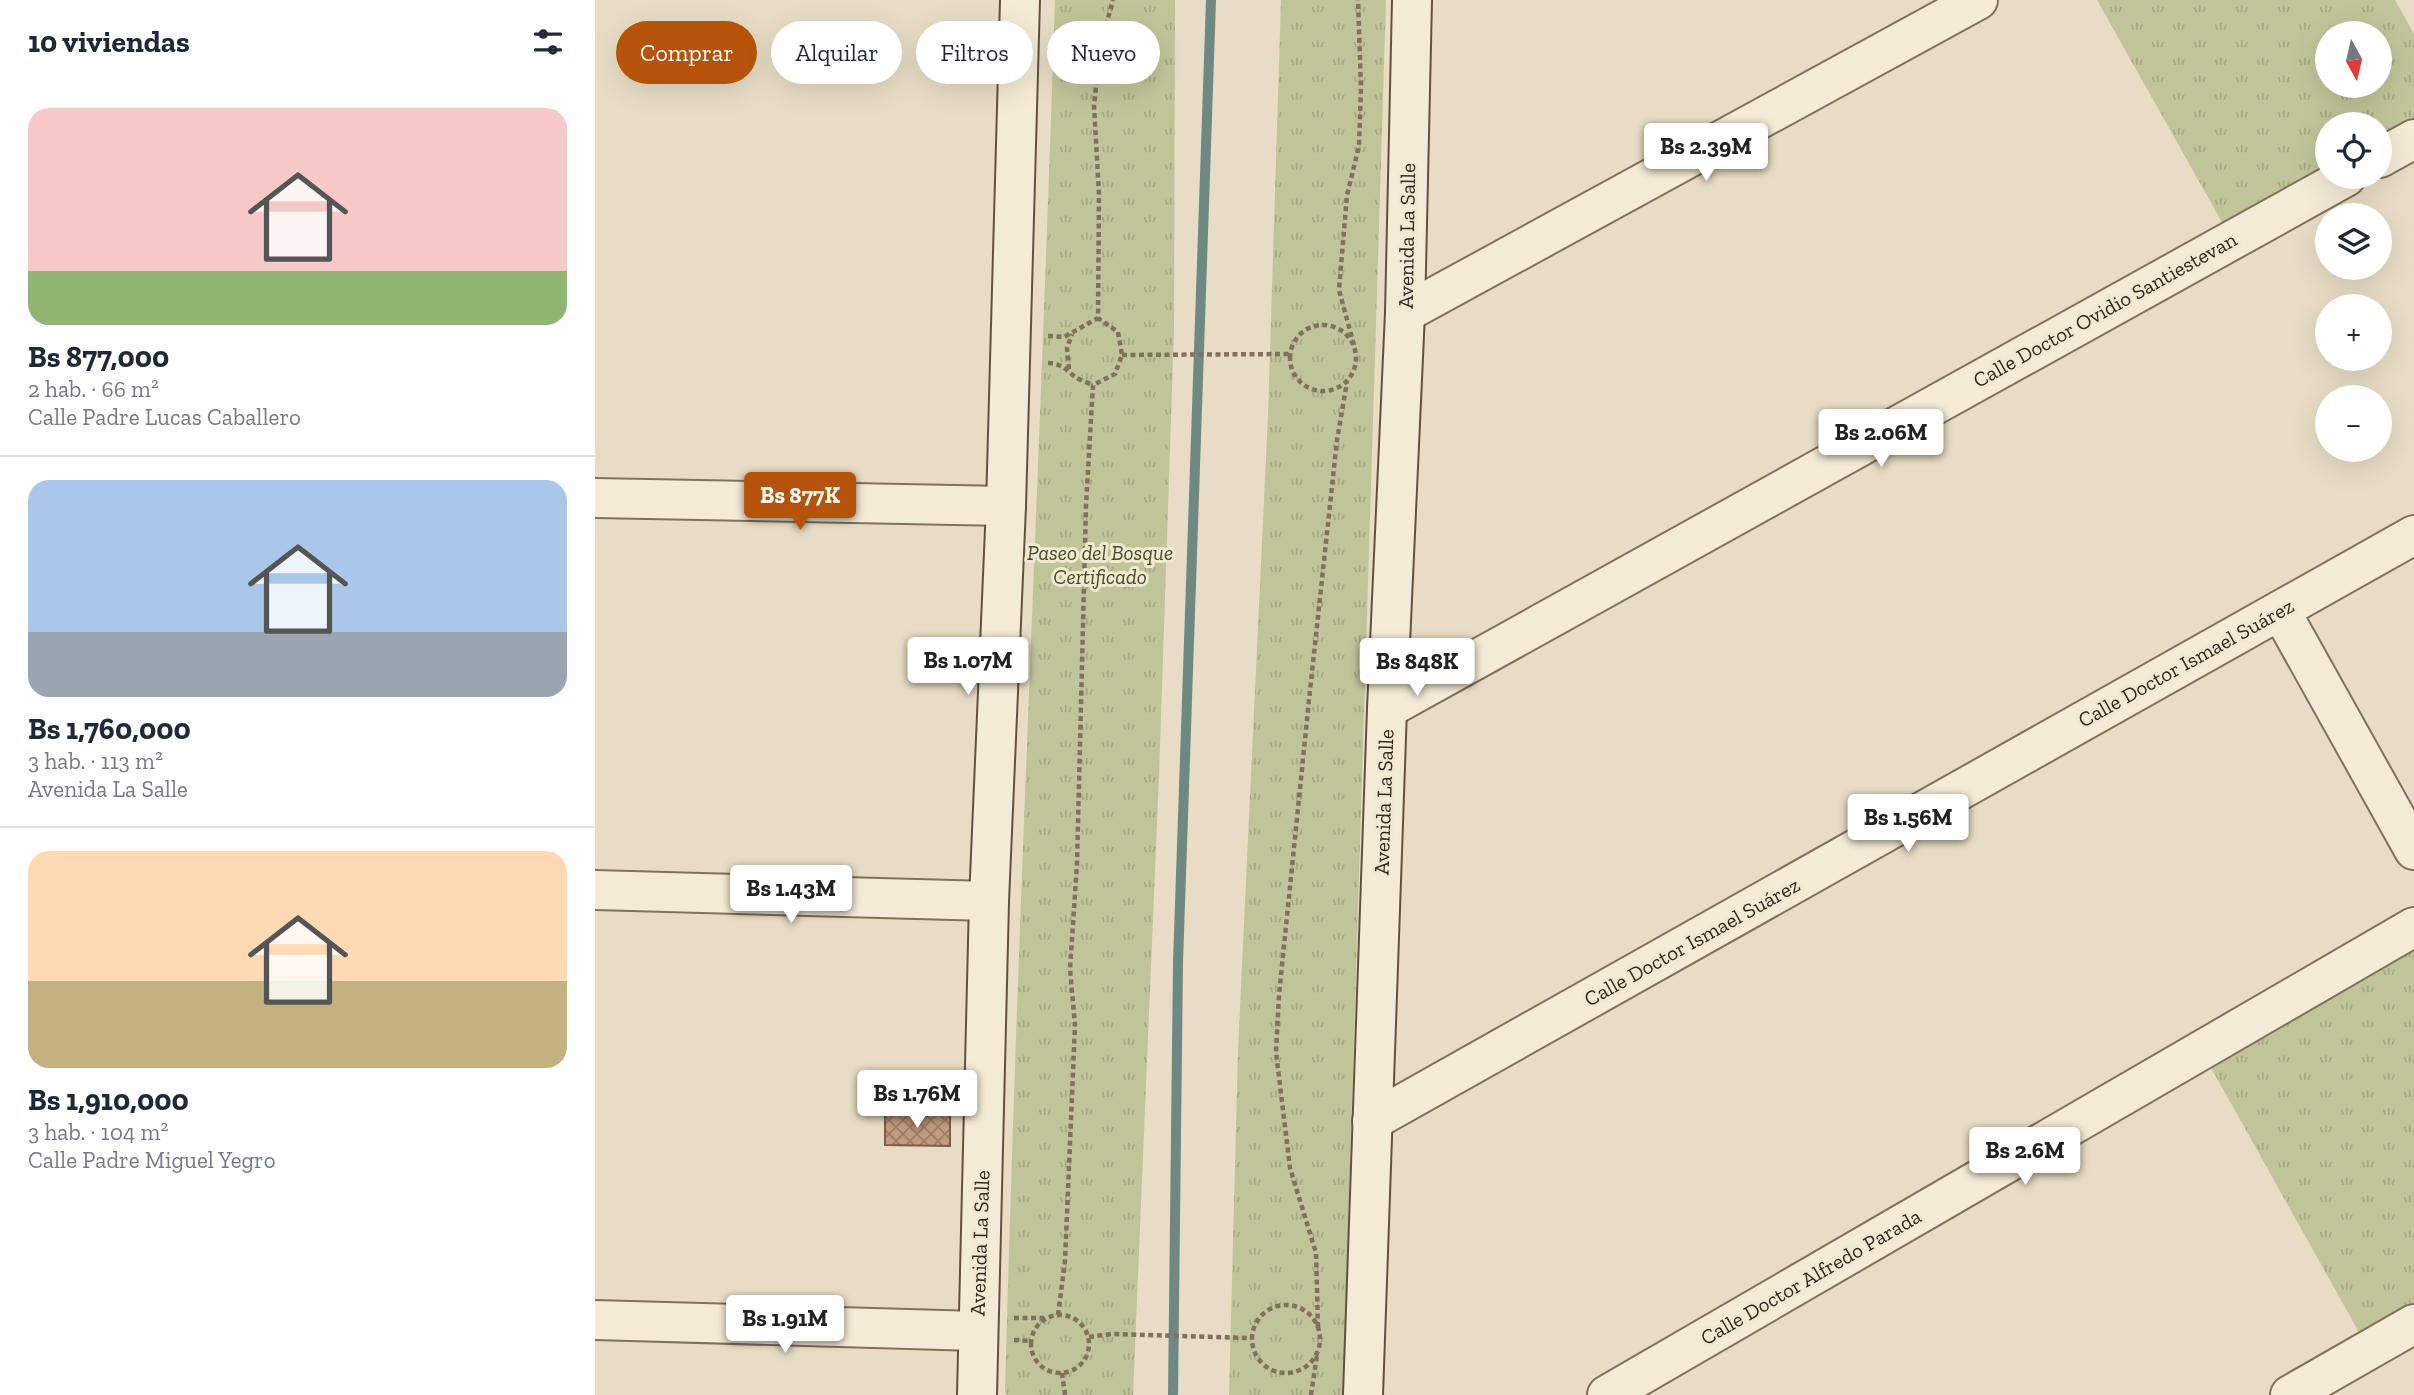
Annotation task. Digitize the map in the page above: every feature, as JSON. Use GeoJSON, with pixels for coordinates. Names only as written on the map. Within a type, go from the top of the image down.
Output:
{"type":"FeatureCollection","features":[{"type":"Feature","properties":{"kind":"street","name":"Avenida La Salle"},"geometry":{"type":"LineString","coordinates":[[977,1395],[992,1324],[989,901],[1006,506],[1020,0]]}},
{"type":"Feature","properties":{"kind":"street","name":"Avenida La Salle"},"geometry":{"type":"LineString","coordinates":[[1363,1395],[1387,709],[1405,313],[1412,0]]}},
{"type":"Feature","properties":{"kind":"street"},"geometry":{"type":"LineString","coordinates":[[1405,313],[1978,0]]}},
{"type":"Feature","properties":{"kind":"street"},"geometry":{"type":"LineString","coordinates":[[2392,151],[2414,139]]}},
{"type":"Feature","properties":{"kind":"street","name":"Calle Doctor Ovidio Santiestevan"},"geometry":{"type":"LineString","coordinates":[[1387,709],[2324,189]]}},
{"type":"Feature","properties":{"kind":"street"},"geometry":{"type":"LineString","coordinates":[[595,498],[1006,506]]}},
{"type":"Feature","properties":{"kind":"street","name":"Calle Doctor Ismael Suárez"},"geometry":{"type":"LineString","coordinates":[[1372,1122],[2414,535]]}},
{"type":"Feature","properties":{"kind":"street"},"geometry":{"type":"LineString","coordinates":[[2280,610],[2414,850]]}},
{"type":"Feature","properties":{"kind":"street"},"geometry":{"type":"LineString","coordinates":[[595,890],[989,901]]}},
{"type":"Feature","properties":{"kind":"street","name":"Calle Doctor Alfredo Parada"},"geometry":{"type":"LineString","coordinates":[[1607,1395],[2414,927]]}},
{"type":"Feature","properties":{"kind":"street"},"geometry":{"type":"LineString","coordinates":[[595,1320],[992,1324]]}},
{"type":"Feature","properties":{"kind":"street"},"geometry":{"type":"LineString","coordinates":[[2290,1395],[2414,1324]]}},
{"type":"Feature","properties":{"kind":"path"},"geometry":{"type":"LineString","coordinates":[[1098,318],[1098,194],[1094,106],[1100,47],[1113,0]]}},
{"type":"Feature","properties":{"kind":"path"},"geometry":{"type":"LineString","coordinates":[[1354,345],[1346,334],[1336,327],[1322,324],[1310,327],[1299,334],[1291,346],[1291,371],[1299,382],[1310,390],[1323,392],[1336,389],[1347,382],[1355,371],[1357,358],[1354,345],[1339,290],[1347,195],[1359,146],[1361,87],[1358,0]]}},
{"type":"Feature","properties":{"kind":"path"},"geometry":{"type":"LineString","coordinates":[[1010,346],[1044,336],[1064,337],[1098,318]]}},
{"type":"Feature","properties":{"kind":"path"},"geometry":{"type":"LineString","coordinates":[[1093,385],[1115,374],[1122,355],[1118,332],[1098,318]]}},
{"type":"Feature","properties":{"kind":"path"},"geometry":{"type":"LineString","coordinates":[[1072,334],[1067,348],[1069,369],[1074,376],[1093,385]]}},
{"type":"Feature","properties":{"kind":"path"},"geometry":{"type":"LineString","coordinates":[[1010,346],[1042,363],[1069,369]]}},
{"type":"Feature","properties":{"kind":"path"},"geometry":{"type":"LineString","coordinates":[[1122,355],[1290,354]]}},
{"type":"Feature","properties":{"kind":"path"},"geometry":{"type":"LineString","coordinates":[[1311,1395],[1320,1340],[1316,1253],[1290,1168],[1276,1052],[1310,686],[1337,440],[1347,382]]}},
{"type":"Feature","properties":{"kind":"path"},"geometry":{"type":"LineString","coordinates":[[1058,1315],[1065,1261],[1075,1025],[1070,969],[1077,864],[1086,505],[1093,385]]}},
{"type":"Feature","properties":{"kind":"path"},"geometry":{"type":"LineString","coordinates":[[1317,1354],[1309,1364],[1297,1371],[1284,1373],[1271,1370],[1260,1363],[1248,1338],[1262,1314],[1273,1307],[1287,1305],[1300,1308],[1311,1316],[1318,1327]]}},
{"type":"Feature","properties":{"kind":"path"},"geometry":{"type":"LineString","coordinates":[[992,1324],[1058,1315],[1076,1319],[1089,1337],[1090,1348],[1079,1367],[1062,1373],[1048,1371],[1039,1365],[1030,1346],[1031,1335],[1045,1318]]}},
{"type":"Feature","properties":{"kind":"path"},"geometry":{"type":"LineString","coordinates":[[1089,1337],[1111,1334],[1248,1338]]}},
{"type":"Feature","properties":{"kind":"path"},"geometry":{"type":"LineString","coordinates":[[1062,1373],[1065,1395]]}},
{"type":"Feature","properties":{"kind":"green space","name":"Paseo del Bosque Certificado"},"geometry":{"type":"Polygon","coordinates":[[[1055,0],[1175,0],[1174,331],[1159,776],[1133,1395],[1007,1395],[1005,1392],[1052,84],[1160,84],[1160,21],[1054,21],[1055,0]]]}},
{"type":"Feature","properties":{"kind":"green space"},"geometry":{"type":"Polygon","coordinates":[[[1281,0],[1386,0],[1343,1395],[1229,1395],[1238,1050],[1268,415],[1281,0]]]}},
{"type":"Feature","properties":{"kind":"green space"},"geometry":{"type":"Polygon","coordinates":[[[2097,0],[2395,0],[2414,34],[2414,119],[2392,131],[2392,112],[2315,112],[2315,174],[2223,224],[2097,0]]]}},
{"type":"Feature","properties":{"kind":"green space"},"geometry":{"type":"Polygon","coordinates":[[[2414,950],[2414,1303],[2360,1334],[2210,1066],[2414,950]]]}},
{"type":"Feature","properties":{"kind":"building"},"geometry":{"type":"Polygon","coordinates":[[[885,1113],[950,1115],[950,1146],[885,1145],[885,1113]]]}},
{"type":"Feature","properties":{"kind":"waterway"},"geometry":{"type":"LineString","coordinates":[[1173,1395],[1178,962],[1211,0]]}}]}
